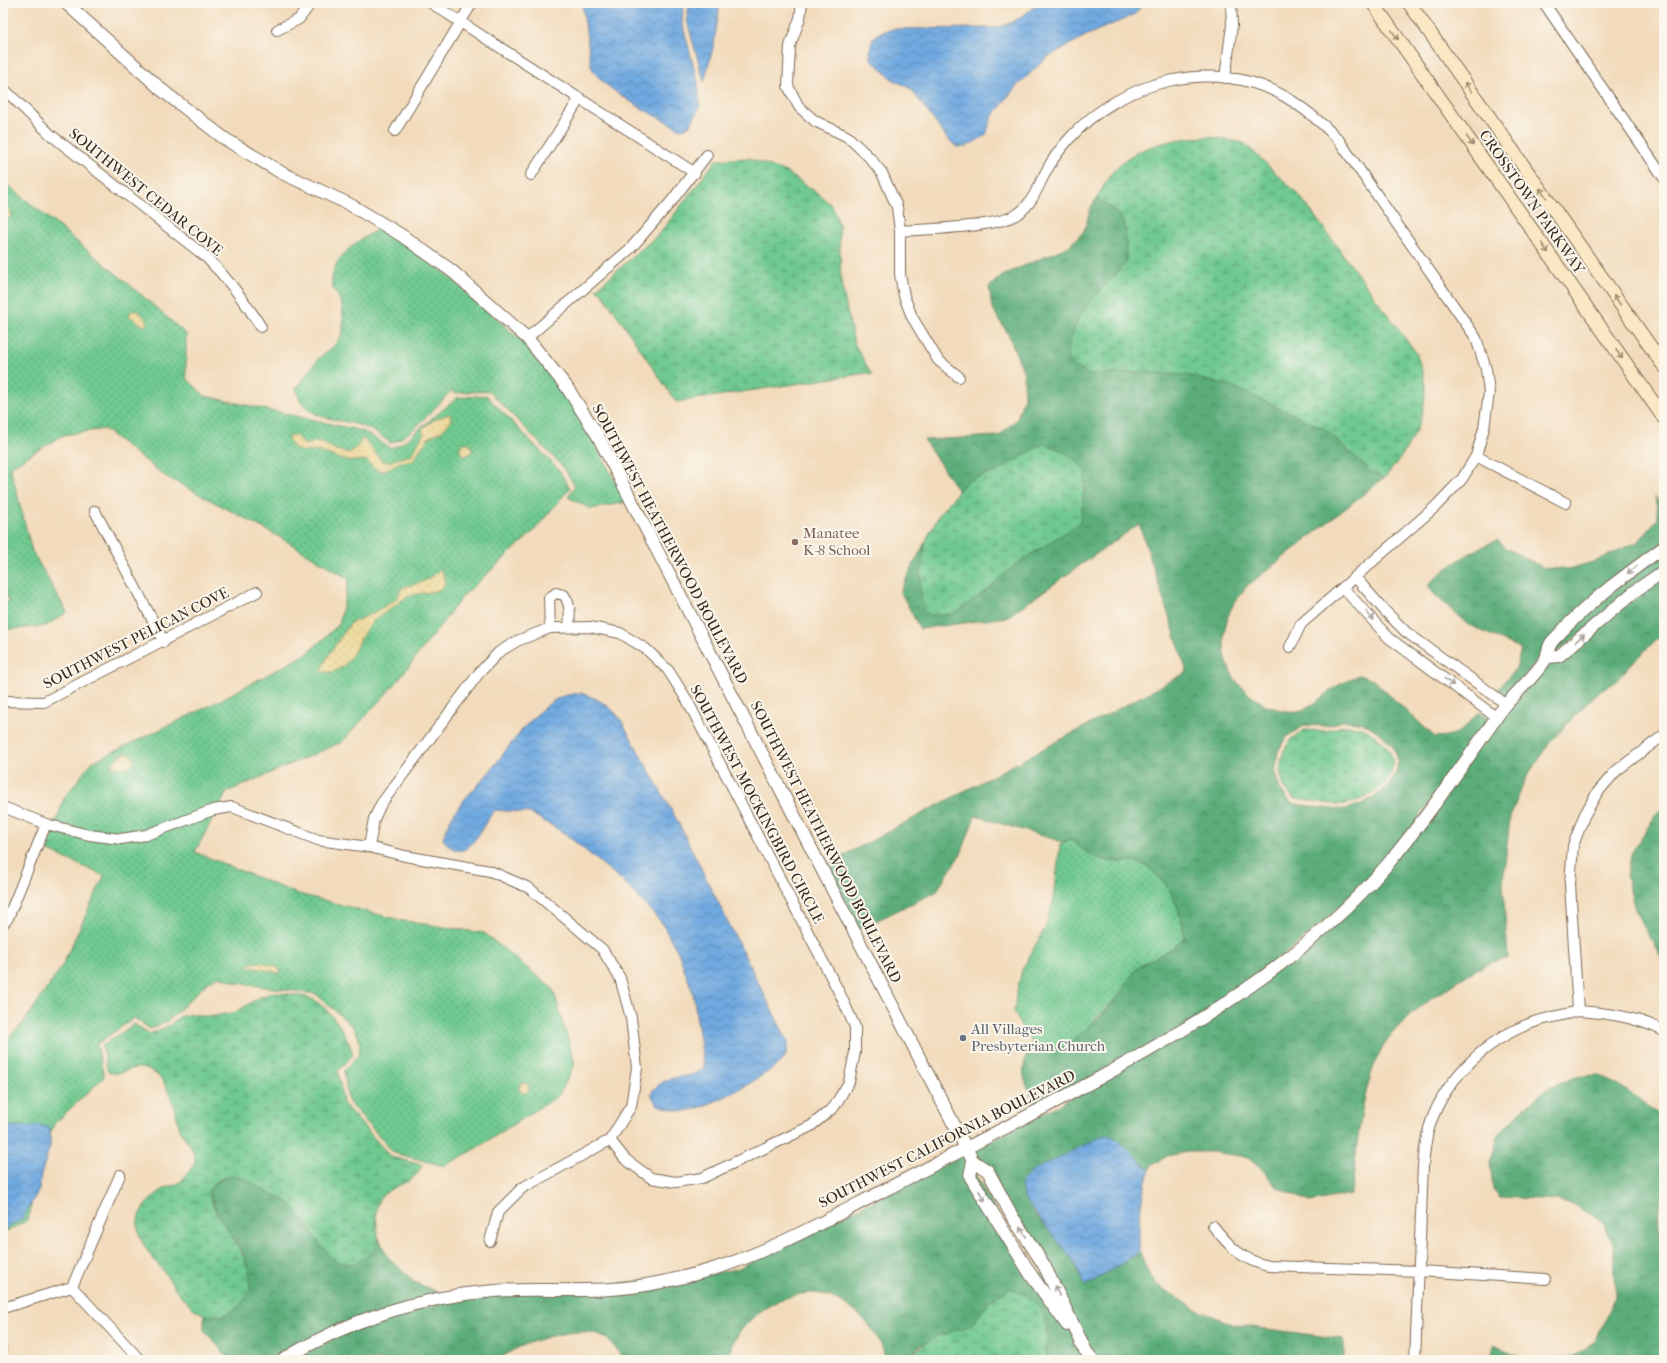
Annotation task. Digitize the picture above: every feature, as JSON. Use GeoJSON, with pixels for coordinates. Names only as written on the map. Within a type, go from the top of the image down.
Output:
{"type":"FeatureCollection","features":[{"type":"Feature","properties":{"kind":"main road","name":"CROSSTOWN PARKWAY"},"geometry":{"type":"LineString","coordinates":[[1373,3],[1664,418]]}},
{"type":"Feature","properties":{"kind":"main road","name":"CROSSTOWN PARKWAY"},"geometry":{"type":"LineString","coordinates":[[1409,3],[1664,366]]}},
{"type":"Feature","properties":{"kind":"street","name":"SOUTHWEST HEATHERWOOD BOULEVARD"},"geometry":{"type":"LineString","coordinates":[[66,3],[163,91],[225,139],[282,173],[349,204],[401,235],[452,271],[527,338],[566,386],[598,436],[973,1161],[988,1171],[1012,1216],[1044,1265],[1089,1356]]}},
{"type":"Feature","properties":{"kind":"street","name":"SOUTHWEST HEATHERWOOD BOULEVARD"},"geometry":{"type":"LineString","coordinates":[[78,3],[96,29]]}},
{"type":"Feature","properties":{"kind":"street"},"geometry":{"type":"LineString","coordinates":[[277,30],[299,19],[311,3]]}},
{"type":"Feature","properties":{"kind":"street"},"geometry":{"type":"LineString","coordinates":[[432,3],[695,173]]}},
{"type":"Feature","properties":{"kind":"street"},"geometry":{"type":"LineString","coordinates":[[395,131],[472,3]]}},
{"type":"Feature","properties":{"kind":"street"},"geometry":{"type":"LineString","coordinates":[[802,3],[800,18],[790,46],[788,86],[799,107],[815,121],[848,138],[869,157],[882,173],[897,207],[900,231],[900,274],[904,296],[912,317],[938,360],[959,377]]}},
{"type":"Feature","properties":{"kind":"street"},"geometry":{"type":"LineString","coordinates":[[1225,78],[1232,25],[1231,3]]}},
{"type":"Feature","properties":{"kind":"street"},"geometry":{"type":"LineString","coordinates":[[1544,3],[1664,178]]}},
{"type":"Feature","properties":{"kind":"street"},"geometry":{"type":"LineString","coordinates":[[900,231],[996,223],[1019,213],[1035,194],[1048,167],[1069,139],[1090,117],[1120,98],[1147,87],[1186,77],[1225,78],[1250,82],[1282,95],[1312,114],[1338,139],[1476,338],[1486,369],[1489,393],[1484,428],[1476,456],[1462,479],[1440,501],[1301,624],[1290,647]]}},
{"type":"Feature","properties":{"kind":"street","name":"SOUTHWEST CEDAR COVE"},"geometry":{"type":"LineString","coordinates":[[3,88],[51,135],[206,257],[226,276],[240,294],[261,327]]}},
{"type":"Feature","properties":{"kind":"street"},"geometry":{"type":"LineString","coordinates":[[531,175],[580,98]]}},
{"type":"Feature","properties":{"kind":"street"},"geometry":{"type":"LineString","coordinates":[[527,338],[631,248],[695,173],[707,155]]}},
{"type":"Feature","properties":{"kind":"street"},"geometry":{"type":"LineString","coordinates":[[1476,456],[1566,503]]}},
{"type":"Feature","properties":{"kind":"street"},"geometry":{"type":"LineString","coordinates":[[95,511],[164,642]]}},
{"type":"Feature","properties":{"kind":"street","name":"SOUTHWEST CALIFORNIA BOULEVARD"},"geometry":{"type":"LineString","coordinates":[[283,1360],[338,1330],[384,1313],[437,1299],[495,1291],[616,1289],[656,1283],[712,1270],[785,1241],[966,1148],[1174,1036],[1234,998],[1282,963],[1338,915],[1385,867],[1506,704],[1548,657],[1550,645],[1569,624],[1630,572],[1664,548]]}},
{"type":"Feature","properties":{"kind":"street","name":"SOUTHWEST CALIFORNIA BOULEVARD"},"geometry":{"type":"LineString","coordinates":[[1548,657],[1559,656],[1635,591],[1664,572]]}},
{"type":"Feature","properties":{"kind":"street"},"geometry":{"type":"LineString","coordinates":[[1355,577],[1406,632],[1506,704]]}},
{"type":"Feature","properties":{"kind":"street"},"geometry":{"type":"LineString","coordinates":[[1343,588],[1389,638],[1496,718]]}},
{"type":"Feature","properties":{"kind":"street","name":"SOUTHWEST PELICAN COVE"},"geometry":{"type":"LineString","coordinates":[[3,701],[44,702],[164,642],[258,592]]}},
{"type":"Feature","properties":{"kind":"street"},"geometry":{"type":"LineString","coordinates":[[550,628],[549,598],[556,593],[564,595],[567,599],[570,612],[569,627]]}},
{"type":"Feature","properties":{"kind":"street","name":"SOUTHWEST MOCKINGBIRD CIRCLE"},"geometry":{"type":"LineString","coordinates":[[369,847],[374,819],[381,804],[479,673],[499,652],[517,640],[550,628],[590,627],[620,634],[646,649],[668,670],[687,700],[841,996],[855,1028],[855,1052],[849,1082],[834,1107],[811,1126],[702,1178],[676,1182],[651,1178],[625,1159],[610,1140]]}},
{"type":"Feature","properties":{"kind":"street"},"geometry":{"type":"LineString","coordinates":[[1578,1011],[1570,884],[1573,846],[1584,816],[1597,793],[1616,771],[1664,735]]}},
{"type":"Feature","properties":{"kind":"street"},"geometry":{"type":"LineString","coordinates":[[3,807],[46,824],[89,835],[121,839],[146,835],[213,810],[232,808],[318,840],[369,847],[405,856],[490,871],[529,888],[602,949],[620,978],[631,1018],[637,1068],[630,1106],[610,1140],[522,1188],[498,1212],[490,1241]]}},
{"type":"Feature","properties":{"kind":"street"},"geometry":{"type":"LineString","coordinates":[[3,924],[8,918],[46,824]]}},
{"type":"Feature","properties":{"kind":"street"},"geometry":{"type":"LineString","coordinates":[[1415,1360],[1423,1166],[1428,1135],[1438,1106],[1450,1086],[1470,1062],[1501,1037],[1536,1022],[1578,1011],[1607,1013],[1634,1019],[1664,1031]]}},
{"type":"Feature","properties":{"kind":"street","name":"SOUTHWEST HEATHERWOOD BOULEVARD"},"geometry":{"type":"LineString","coordinates":[[973,1161],[970,1176],[1022,1262],[1089,1356]]}},
{"type":"Feature","properties":{"kind":"street"},"geometry":{"type":"LineString","coordinates":[[3,1308],[72,1287],[120,1175]]}},
{"type":"Feature","properties":{"kind":"street"},"geometry":{"type":"LineString","coordinates":[[1213,1226],[1236,1251],[1259,1264],[1269,1266],[1419,1271],[1545,1279]]}},
{"type":"Feature","properties":{"kind":"street"},"geometry":{"type":"LineString","coordinates":[[1022,1262],[1036,1253]]}},
{"type":"Feature","properties":{"kind":"street"},"geometry":{"type":"LineString","coordinates":[[72,1287],[140,1360]]}},
{"type":"Feature","properties":{"kind":"green space"},"geometry":{"type":"Polygon","coordinates":[[[1211,137],[1244,143],[1299,195],[1417,354],[1425,387],[1419,425],[1400,458],[1384,478],[1371,472],[1325,429],[1234,387],[1186,375],[1145,372],[1091,375],[1074,366],[1067,355],[1072,334],[1081,313],[1126,262],[1126,231],[1121,216],[1097,198],[1104,185],[1120,164],[1139,151],[1175,140],[1211,137]]]}},
{"type":"Feature","properties":{"kind":"green space"},"geometry":{"type":"Polygon","coordinates":[[[749,158],[786,172],[819,194],[833,207],[839,225],[841,282],[854,343],[872,375],[867,373],[676,402],[602,293],[596,289],[660,233],[716,160],[749,158]]]}},
{"type":"Feature","properties":{"kind":"green space"},"geometry":{"type":"Polygon","coordinates":[[[3,181],[130,285],[186,334],[186,378],[205,396],[363,431],[390,448],[401,444],[457,398],[486,395],[559,470],[570,488],[533,532],[463,596],[396,683],[342,742],[227,792],[195,852],[295,893],[404,921],[484,933],[553,989],[575,1064],[559,1095],[472,1151],[444,1166],[394,1153],[348,1101],[344,1071],[358,1056],[360,1045],[358,1035],[352,1026],[316,994],[237,983],[219,976],[208,982],[168,1021],[150,1029],[134,1018],[97,1044],[104,1077],[54,1124],[36,1171],[30,1214],[26,1221],[3,1233],[3,1044],[24,1022],[61,968],[104,876],[47,850],[64,798],[92,762],[207,707],[308,653],[339,624],[349,579],[276,535],[165,476],[104,429],[63,435],[10,467],[32,551],[67,612],[46,626],[3,630],[3,604],[9,601],[3,587],[3,181]]]}},
{"type":"Feature","properties":{"kind":"green space"},"geometry":{"type":"Polygon","coordinates":[[[1097,198],[1121,216],[1126,231],[1126,262],[1081,313],[1072,334],[1091,375],[1145,372],[1186,375],[1234,387],[1325,429],[1371,472],[1384,478],[1247,586],[1238,598],[1230,611],[1224,634],[1226,659],[1236,680],[1244,690],[1266,705],[1280,710],[1295,711],[1309,707],[1337,686],[1359,675],[1373,680],[1435,737],[1450,735],[1460,731],[1479,711],[1490,719],[1395,848],[1357,889],[1309,934],[1256,976],[1173,1031],[1140,1051],[1037,1106],[1025,1081],[1024,1074],[1025,1061],[1032,1041],[1047,1049],[1058,1050],[1068,1045],[1100,1017],[1117,997],[1138,967],[1171,949],[1184,938],[1183,927],[1176,904],[1164,883],[1147,867],[1137,862],[1109,861],[1096,857],[1085,851],[1070,839],[1063,842],[975,816],[962,852],[936,892],[859,929],[826,865],[1187,672],[1139,524],[1007,617],[920,629],[900,591],[926,540],[923,555],[956,613],[985,592],[1014,565],[1080,523],[1086,473],[1043,444],[997,471],[967,481],[958,491],[924,440],[999,436],[1017,419],[1024,398],[1024,373],[1008,334],[992,308],[989,287],[1001,276],[1069,246],[1084,231],[1091,207],[1097,198]],[[1343,721],[1326,726],[1305,725],[1286,737],[1278,752],[1275,773],[1280,789],[1291,803],[1327,809],[1346,809],[1372,799],[1383,791],[1391,781],[1397,770],[1397,759],[1393,747],[1373,728],[1364,724],[1343,721]]]}},
{"type":"Feature","properties":{"kind":"green space"},"geometry":{"type":"Polygon","coordinates":[[[380,228],[448,275],[523,342],[565,394],[586,426],[626,502],[591,509],[568,497],[575,486],[563,467],[489,391],[455,393],[451,391],[407,434],[391,443],[367,428],[314,413],[306,407],[300,399],[296,388],[319,358],[334,346],[343,333],[342,308],[339,298],[333,289],[333,272],[337,263],[349,249],[364,237],[380,228]]]}},
{"type":"Feature","properties":{"kind":"green space"},"geometry":{"type":"Polygon","coordinates":[[[1043,444],[1068,454],[1082,467],[1086,473],[1080,523],[1014,565],[985,592],[956,613],[931,616],[923,610],[920,584],[926,540],[940,513],[967,481],[997,471],[1043,444]]]}},
{"type":"Feature","properties":{"kind":"green space"},"geometry":{"type":"Polygon","coordinates":[[[1655,497],[1664,509],[1664,542],[1543,655],[1506,697],[1496,691],[1516,668],[1521,649],[1467,624],[1434,594],[1428,585],[1443,571],[1460,559],[1497,540],[1506,548],[1544,568],[1569,569],[1596,561],[1639,541],[1658,518],[1655,497]]]}},
{"type":"Feature","properties":{"kind":"green space"},"geometry":{"type":"Polygon","coordinates":[[[1664,553],[1664,566],[1557,652],[1554,652],[1559,642],[1585,615],[1621,585],[1664,553]]]}},
{"type":"Feature","properties":{"kind":"green space"},"geometry":{"type":"Polygon","coordinates":[[[1664,577],[1664,635],[1657,639],[1634,661],[1616,681],[1595,695],[1549,743],[1526,778],[1510,817],[1503,883],[1508,958],[1491,963],[1476,970],[1460,979],[1428,1002],[1400,1025],[1385,1043],[1380,1052],[1373,1069],[1363,1104],[1351,1194],[1310,1202],[1278,1188],[1259,1166],[1248,1157],[1213,1152],[1187,1152],[1167,1156],[1152,1166],[1150,1170],[1128,1150],[1032,1211],[1062,1244],[1073,1260],[1085,1286],[1140,1252],[1148,1272],[1156,1284],[1197,1310],[1236,1325],[1344,1339],[1344,1360],[1045,1360],[1047,1336],[1043,1316],[1038,1307],[1031,1300],[1021,1293],[1009,1288],[990,1301],[974,1322],[967,1327],[921,1345],[905,1360],[885,1360],[883,1349],[877,1337],[860,1316],[836,1299],[813,1293],[799,1294],[785,1298],[771,1304],[759,1313],[739,1334],[732,1346],[728,1360],[624,1360],[605,1337],[590,1332],[577,1332],[548,1337],[519,1347],[499,1360],[292,1360],[340,1335],[385,1318],[437,1304],[494,1296],[716,1273],[739,1268],[964,1155],[1035,1278],[1043,1272],[973,1150],[1096,1085],[1341,919],[1510,707],[1550,662],[1664,577]]]}},
{"type":"Feature","properties":{"kind":"green space"},"geometry":{"type":"Polygon","coordinates":[[[1343,726],[1354,726],[1370,732],[1389,750],[1393,760],[1392,770],[1387,780],[1369,795],[1346,804],[1328,804],[1294,799],[1284,787],[1280,771],[1283,752],[1291,739],[1304,730],[1326,731],[1343,726]]]}},
{"type":"Feature","properties":{"kind":"green space"},"geometry":{"type":"Polygon","coordinates":[[[1664,807],[1664,962],[1636,913],[1626,876],[1632,852],[1657,813],[1664,807]]]}},
{"type":"Feature","properties":{"kind":"green space"},"geometry":{"type":"Polygon","coordinates":[[[1070,839],[1085,851],[1096,857],[1116,862],[1134,861],[1147,867],[1156,874],[1171,893],[1176,904],[1183,927],[1184,938],[1171,949],[1138,967],[1117,997],[1077,1039],[1058,1050],[1047,1049],[1034,1043],[1023,1031],[1014,1011],[1022,970],[1045,928],[1054,899],[1060,844],[1070,839]]]}},
{"type":"Feature","properties":{"kind":"green space"},"geometry":{"type":"Polygon","coordinates":[[[272,993],[310,998],[327,1010],[343,1032],[351,1047],[353,1055],[338,1071],[343,1103],[391,1157],[422,1165],[413,1177],[382,1196],[378,1202],[376,1213],[378,1245],[360,1260],[349,1264],[336,1261],[326,1252],[298,1213],[285,1200],[251,1182],[236,1177],[229,1176],[222,1178],[215,1183],[208,1191],[212,1204],[240,1249],[249,1273],[250,1287],[240,1305],[235,1309],[220,1316],[211,1316],[203,1314],[191,1307],[178,1292],[146,1248],[139,1233],[138,1224],[139,1216],[143,1208],[150,1200],[162,1190],[180,1182],[189,1171],[195,1163],[193,1151],[188,1141],[182,1135],[173,1104],[164,1083],[157,1075],[149,1070],[138,1068],[116,1073],[108,1072],[102,1046],[134,1024],[150,1034],[170,1025],[179,1017],[192,1014],[209,1017],[236,1012],[258,998],[272,993]]]}},
{"type":"Feature","properties":{"kind":"green space"},"geometry":{"type":"Polygon","coordinates":[[[1597,1075],[1619,1085],[1656,1112],[1664,1125],[1664,1189],[1659,1210],[1661,1238],[1664,1244],[1664,1360],[1548,1360],[1565,1358],[1578,1353],[1598,1340],[1599,1333],[1615,1298],[1613,1244],[1603,1222],[1574,1205],[1556,1200],[1500,1197],[1493,1189],[1490,1162],[1499,1134],[1521,1110],[1547,1089],[1572,1077],[1597,1075]]]}},
{"type":"Feature","properties":{"kind":"green space"},"geometry":{"type":"Polygon","coordinates":[[[229,1176],[241,1177],[288,1202],[312,1232],[378,1245],[379,1238],[387,1256],[414,1282],[440,1293],[296,1346],[274,1360],[230,1360],[204,1330],[204,1315],[220,1316],[244,1254],[219,1217],[208,1191],[216,1182],[229,1176]]]}},
{"type":"Feature","properties":{"kind":"green space"},"geometry":{"type":"Polygon","coordinates":[[[1009,1288],[1031,1299],[1043,1315],[1047,1335],[1045,1360],[905,1360],[934,1337],[967,1327],[974,1322],[990,1301],[1009,1288]]]}},
{"type":"Feature","properties":{"kind":"green space"},"geometry":{"type":"Polygon","coordinates":[[[3,1335],[9,1345],[8,1360],[3,1360],[3,1335]]]}},
{"type":"Feature","properties":{"kind":"green space"},"geometry":{"type":"Polygon","coordinates":[[[1494,1345],[1526,1359],[1548,1360],[1491,1360],[1494,1345]]]}},
{"type":"Feature","properties":{"kind":"sand"},"geometry":{"type":"Polygon","coordinates":[[[3,202],[9,209],[11,216],[7,220],[3,220],[3,202]]]}},
{"type":"Feature","properties":{"kind":"sand"},"geometry":{"type":"Polygon","coordinates":[[[131,311],[138,311],[146,319],[147,324],[144,326],[129,316],[131,311]]]}},
{"type":"Feature","properties":{"kind":"sand"},"geometry":{"type":"Polygon","coordinates":[[[450,414],[451,420],[449,423],[442,431],[429,437],[413,460],[401,462],[383,471],[376,469],[365,460],[350,461],[320,452],[297,450],[291,444],[288,437],[295,435],[305,445],[319,441],[336,450],[349,453],[357,447],[363,438],[382,461],[388,462],[411,455],[424,434],[422,430],[424,427],[434,420],[450,414]]]}},
{"type":"Feature","properties":{"kind":"sand"},"geometry":{"type":"Polygon","coordinates":[[[464,443],[468,443],[472,449],[468,455],[464,455],[460,451],[460,447],[464,443]]]}},
{"type":"Feature","properties":{"kind":"sand"},"geometry":{"type":"Polygon","coordinates":[[[440,569],[444,578],[444,584],[441,588],[436,591],[415,594],[402,600],[378,617],[371,624],[342,667],[333,671],[322,672],[321,670],[331,651],[353,621],[368,616],[397,598],[402,588],[430,578],[440,569]]]}},
{"type":"Feature","properties":{"kind":"sand"},"geometry":{"type":"Polygon","coordinates":[[[125,753],[128,753],[133,758],[134,764],[115,767],[112,765],[116,759],[125,753]]]}},
{"type":"Feature","properties":{"kind":"sand"},"geometry":{"type":"Polygon","coordinates":[[[261,962],[277,967],[280,971],[279,973],[248,966],[251,963],[261,962]]]}},
{"type":"Feature","properties":{"kind":"sand"},"geometry":{"type":"Polygon","coordinates":[[[522,1083],[526,1083],[528,1084],[528,1092],[522,1093],[519,1090],[519,1086],[522,1083]]]}},
{"type":"Feature","properties":{"kind":"water"},"geometry":{"type":"Polygon","coordinates":[[[582,3],[684,3],[682,22],[698,83],[700,106],[691,124],[680,129],[631,102],[606,84],[597,75],[591,66],[582,3]]]}},
{"type":"Feature","properties":{"kind":"water"},"geometry":{"type":"Polygon","coordinates":[[[689,3],[720,3],[714,44],[704,82],[687,21],[689,3]]]}},
{"type":"Feature","properties":{"kind":"water"},"geometry":{"type":"Polygon","coordinates":[[[1038,3],[1142,3],[1142,5],[1134,15],[1087,35],[1046,58],[1015,88],[992,117],[986,135],[966,147],[957,147],[946,137],[911,89],[892,79],[871,59],[870,49],[873,38],[879,33],[893,29],[1000,27],[1017,19],[1038,3]]]}},
{"type":"Feature","properties":{"kind":"water"},"geometry":{"type":"Polygon","coordinates":[[[581,693],[604,703],[613,710],[621,720],[678,822],[788,1042],[785,1057],[766,1073],[720,1099],[692,1110],[679,1111],[656,1104],[651,1093],[664,1081],[692,1075],[704,1068],[693,993],[678,952],[661,922],[624,882],[564,833],[530,813],[495,810],[473,842],[466,848],[460,850],[452,848],[443,839],[446,828],[463,802],[537,714],[558,698],[581,693]]]}},
{"type":"Feature","properties":{"kind":"water"},"geometry":{"type":"Polygon","coordinates":[[[39,1125],[50,1128],[50,1146],[41,1175],[39,1190],[22,1219],[3,1230],[3,1128],[12,1126],[39,1125]]]}},
{"type":"Feature","properties":{"kind":"water"},"geometry":{"type":"Polygon","coordinates":[[[1106,1134],[1117,1139],[1150,1170],[1140,1210],[1140,1252],[1085,1286],[1073,1260],[1025,1200],[1020,1183],[1034,1170],[1106,1134]]]}},
{"type":"Feature","properties":{"kind":"place","name":"Manatee K-8 School"},"geometry":{"type":"Point","coordinates":[795,542]}},
{"type":"Feature","properties":{"kind":"place","name":"All Villages Presbyterian Church"},"geometry":{"type":"Point","coordinates":[963,1038]}}]}
